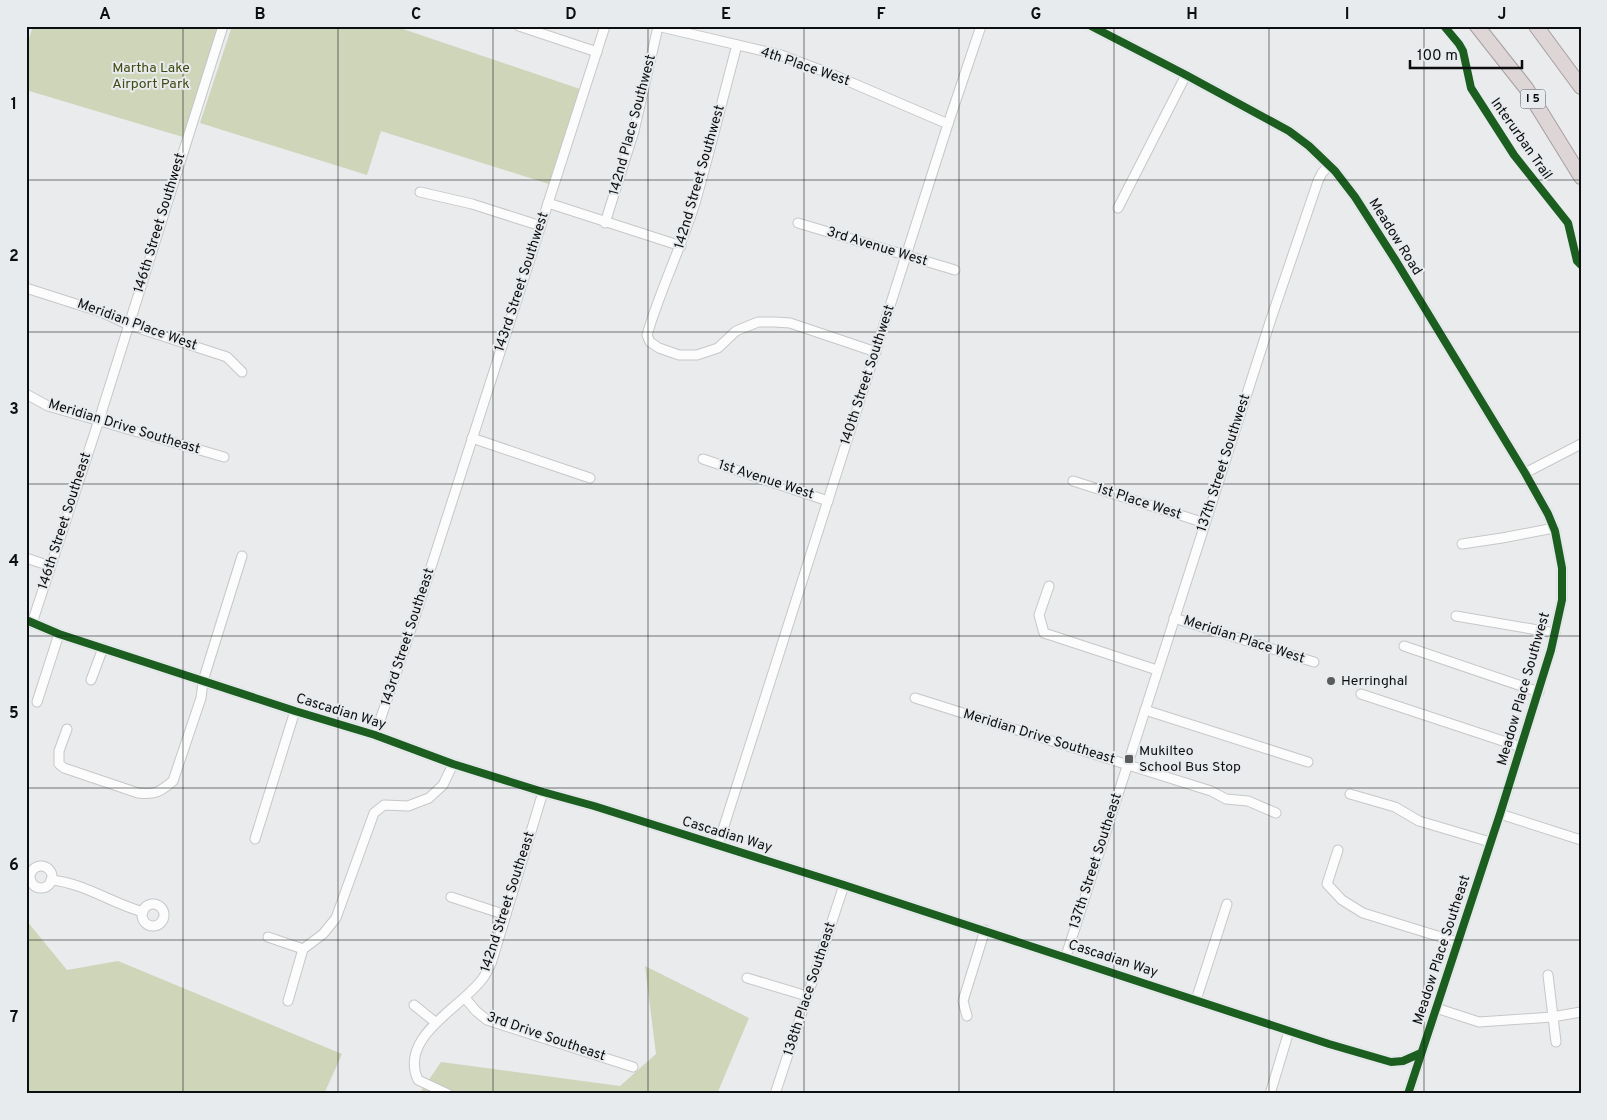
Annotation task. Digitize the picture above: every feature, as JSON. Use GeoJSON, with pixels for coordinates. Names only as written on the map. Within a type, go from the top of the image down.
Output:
{"type":"FeatureCollection","features":[{"type":"Feature","properties":{"kind":"highway","name":"I 5"},"geometry":{"type":"LineString","coordinates":[[1477,26],[1526,88],[1581,177]]}},
{"type":"Feature","properties":{"kind":"highway"},"geometry":{"type":"LineString","coordinates":[[1536,26],[1581,87]]}},
{"type":"Feature","properties":{"kind":"street","name":"146th Street Southwest"},"geometry":{"type":"LineString","coordinates":[[99,420],[223,26]]}},
{"type":"Feature","properties":{"kind":"street"},"geometry":{"type":"LineString","coordinates":[[519,26],[538,29],[596,52]]}},
{"type":"Feature","properties":{"kind":"street","name":"143rd Street Southwest"},"geometry":{"type":"LineString","coordinates":[[440,538],[605,26]]}},
{"type":"Feature","properties":{"kind":"street","name":"4th Place West"},"geometry":{"type":"LineString","coordinates":[[658,26],[781,55],[827,72],[948,124]]}},
{"type":"Feature","properties":{"kind":"street","name":"142nd Place Southwest"},"geometry":{"type":"LineString","coordinates":[[605,222],[634,131],[658,26]]}},
{"type":"Feature","properties":{"kind":"street","name":"140th Street Southwest"},"geometry":{"type":"LineString","coordinates":[[718,845],[980,26]]}},
{"type":"Feature","properties":{"kind":"street","name":"Meadow Road"},"geometry":{"type":"LineString","coordinates":[[1091,26],[1289,131],[1309,146],[1329,165],[1347,186],[1365,213],[1525,473],[1554,528],[1562,568]]}},
{"type":"Feature","properties":{"kind":"street","name":"142nd Street Southwest"},"geometry":{"type":"LineString","coordinates":[[737,45],[695,203],[681,246],[654,309],[647,335],[650,342],[659,348],[679,355],[697,355],[718,348],[736,331],[758,322],[775,322],[790,323],[876,352]]}},
{"type":"Feature","properties":{"kind":"street"},"geometry":{"type":"LineString","coordinates":[[1118,208],[1186,75]]}},
{"type":"Feature","properties":{"kind":"street","name":"137th Street Southwest"},"geometry":{"type":"LineString","coordinates":[[1127,765],[1271,319],[1318,181],[1329,165]]}},
{"type":"Feature","properties":{"kind":"street"},"geometry":{"type":"LineString","coordinates":[[420,192],[472,204],[541,226]]}},
{"type":"Feature","properties":{"kind":"street"},"geometry":{"type":"LineString","coordinates":[[548,203],[681,246]]}},
{"type":"Feature","properties":{"kind":"street","name":"3rd Avenue West"},"geometry":{"type":"LineString","coordinates":[[798,223],[955,270]]}},
{"type":"Feature","properties":{"kind":"street","name":"Meridian Place West"},"geometry":{"type":"LineString","coordinates":[[26,288],[101,312],[128,325],[227,357],[242,372]]}},
{"type":"Feature","properties":{"kind":"street","name":"Meridian Drive Southeast"},"geometry":{"type":"LineString","coordinates":[[26,394],[48,406],[224,457]]}},
{"type":"Feature","properties":{"kind":"street","name":"146th Street Southeast"},"geometry":{"type":"LineString","coordinates":[[29,621],[50,566],[99,420]]}},
{"type":"Feature","properties":{"kind":"street"},"geometry":{"type":"LineString","coordinates":[[472,438],[590,478]]}},
{"type":"Feature","properties":{"kind":"street"},"geometry":{"type":"LineString","coordinates":[[1525,473],[1581,444]]}},
{"type":"Feature","properties":{"kind":"street","name":"1st Avenue West"},"geometry":{"type":"LineString","coordinates":[[703,459],[828,501]]}},
{"type":"Feature","properties":{"kind":"street","name":"1st Place West"},"geometry":{"type":"LineString","coordinates":[[1073,481],[1205,523]]}},
{"type":"Feature","properties":{"kind":"street"},"geometry":{"type":"LineString","coordinates":[[1462,544],[1554,528]]}},
{"type":"Feature","properties":{"kind":"street","name":"143rd Street Southeast"},"geometry":{"type":"LineString","coordinates":[[375,735],[440,538]]}},
{"type":"Feature","properties":{"kind":"street"},"geometry":{"type":"LineString","coordinates":[[66,729],[58,758],[59,764],[64,768],[138,793],[151,794],[163,790],[173,781],[201,698],[203,681],[242,556]]}},
{"type":"Feature","properties":{"kind":"street"},"geometry":{"type":"LineString","coordinates":[[26,558],[50,566]]}},
{"type":"Feature","properties":{"kind":"street","name":"Meadow Place Southwest"},"geometry":{"type":"LineString","coordinates":[[1500,814],[1539,692],[1555,633],[1562,600],[1562,568]]}},
{"type":"Feature","properties":{"kind":"street"},"geometry":{"type":"LineString","coordinates":[[1049,586],[1039,615],[1044,633],[1157,670]]}},
{"type":"Feature","properties":{"kind":"street"},"geometry":{"type":"LineString","coordinates":[[1456,616],[1555,633]]}},
{"type":"Feature","properties":{"kind":"street","name":"Meridian Place West"},"geometry":{"type":"LineString","coordinates":[[1174,618],[1314,662]]}},
{"type":"Feature","properties":{"kind":"street","name":"Cascadian Way"},"geometry":{"type":"LineString","coordinates":[[29,621],[59,634],[375,735],[453,764],[844,884],[1289,1031],[1391,1062],[1403,1061],[1421,1052]]}},
{"type":"Feature","properties":{"kind":"street"},"geometry":{"type":"LineString","coordinates":[[36,702],[59,634]]}},
{"type":"Feature","properties":{"kind":"street"},"geometry":{"type":"LineString","coordinates":[[1404,646],[1539,692]]}},
{"type":"Feature","properties":{"kind":"street"},"geometry":{"type":"LineString","coordinates":[[92,680],[103,648]]}},
{"type":"Feature","properties":{"kind":"street"},"geometry":{"type":"LineString","coordinates":[[1361,694],[1521,747]]}},
{"type":"Feature","properties":{"kind":"street","name":"Meridian Drive Southeast"},"geometry":{"type":"LineString","coordinates":[[915,698],[1211,791],[1226,799],[1248,801],[1276,813]]}},
{"type":"Feature","properties":{"kind":"street"},"geometry":{"type":"LineString","coordinates":[[1144,710],[1308,762]]}},
{"type":"Feature","properties":{"kind":"street"},"geometry":{"type":"LineString","coordinates":[[255,839],[295,711]]}},
{"type":"Feature","properties":{"kind":"street"},"geometry":{"type":"LineString","coordinates":[[288,1001],[303,949],[323,934],[336,918],[374,813],[384,805],[408,806],[430,798],[443,785],[453,764]]}},
{"type":"Feature","properties":{"kind":"street","name":"137th Street Southeast"},"geometry":{"type":"LineString","coordinates":[[1066,956],[1127,765]]}},
{"type":"Feature","properties":{"kind":"street","name":"142nd Street Southeast"},"geometry":{"type":"LineString","coordinates":[[448,1094],[418,1080],[414,1072],[413,1063],[416,1050],[435,1022],[465,998],[483,979],[491,964],[543,792]]}},
{"type":"Feature","properties":{"kind":"street"},"geometry":{"type":"LineString","coordinates":[[1350,794],[1396,807],[1419,820],[1490,842]]}},
{"type":"Feature","properties":{"kind":"street"},"geometry":{"type":"LineString","coordinates":[[1500,814],[1581,840]]}},
{"type":"Feature","properties":{"kind":"street","name":"Meadow Place Southeast"},"geometry":{"type":"LineString","coordinates":[[1408,1092],[1500,814]]}},
{"type":"Feature","properties":{"kind":"street"},"geometry":{"type":"LineString","coordinates":[[1338,850],[1327,884],[1342,900],[1363,913],[1457,942]]}},
{"type":"Feature","properties":{"kind":"street"},"geometry":{"type":"LineString","coordinates":[[44,867],[49,871],[52,880],[43,888],[36,887],[31,882],[29,874],[34,869],[44,867]]}},
{"type":"Feature","properties":{"kind":"street"},"geometry":{"type":"LineString","coordinates":[[52,880],[78,885],[129,908],[143,912]]}},
{"type":"Feature","properties":{"kind":"street","name":"138th Place Southeast"},"geometry":{"type":"LineString","coordinates":[[775,1094],[844,884]]}},
{"type":"Feature","properties":{"kind":"street"},"geometry":{"type":"LineString","coordinates":[[451,897],[506,915]]}},
{"type":"Feature","properties":{"kind":"street"},"geometry":{"type":"LineString","coordinates":[[1196,1000],[1227,904]]}},
{"type":"Feature","properties":{"kind":"street"},"geometry":{"type":"LineString","coordinates":[[967,1016],[963,1001],[985,930]]}},
{"type":"Feature","properties":{"kind":"street"},"geometry":{"type":"LineString","coordinates":[[268,937],[303,949]]}},
{"type":"Feature","properties":{"kind":"street"},"geometry":{"type":"LineString","coordinates":[[1548,975],[1556,1042]]}},
{"type":"Feature","properties":{"kind":"street"},"geometry":{"type":"LineString","coordinates":[[746,978],[808,996]]}},
{"type":"Feature","properties":{"kind":"street","name":"3rd Drive Southeast"},"geometry":{"type":"LineString","coordinates":[[465,998],[487,1020],[633,1067]]}},
{"type":"Feature","properties":{"kind":"street"},"geometry":{"type":"LineString","coordinates":[[414,1005],[435,1022]]}},
{"type":"Feature","properties":{"kind":"street"},"geometry":{"type":"LineString","coordinates":[[1436,1008],[1479,1022],[1552,1017],[1581,1012]]}},
{"type":"Feature","properties":{"kind":"street"},"geometry":{"type":"LineString","coordinates":[[1270,1094],[1289,1031]]}},
{"type":"Feature","properties":{"kind":"street"},"geometry":{"type":"LineString","coordinates":[[1408,1092],[1419,1094]]}},
{"type":"Feature","properties":{"kind":"green space","name":"Martha Lake Airport Park"},"geometry":{"type":"Polygon","coordinates":[[[33,26],[219,26],[183,137],[26,90],[26,48],[33,26]]]}},
{"type":"Feature","properties":{"kind":"green space"},"geometry":{"type":"Polygon","coordinates":[[[232,26],[394,26],[580,89],[549,184],[381,131],[367,175],[200,123],[232,26]]]}},
{"type":"Feature","properties":{"kind":"green space"},"geometry":{"type":"Polygon","coordinates":[[[26,920],[67,970],[118,961],[342,1054],[324,1094],[26,1094],[26,920]]]}},
{"type":"Feature","properties":{"kind":"green space"},"geometry":{"type":"Polygon","coordinates":[[[645,966],[749,1018],[717,1094],[419,1094],[441,1062],[620,1086],[656,1054],[645,966]]]}},
{"type":"Feature","properties":{"kind":"cycle path"},"geometry":{"type":"LineString","coordinates":[[1091,26],[1289,131],[1309,146],[1335,171],[1355,197],[1396,261],[1525,473],[1548,514],[1555,531],[1562,568],[1562,600],[1551,650],[1500,814],[1408,1094]]}},
{"type":"Feature","properties":{"kind":"cycle path","name":"Interurban Trail"},"geometry":{"type":"LineString","coordinates":[[1444,26],[1463,51],[1471,88],[1514,155],[1568,223],[1577,261],[1581,265]]}},
{"type":"Feature","properties":{"kind":"cycle path"},"geometry":{"type":"LineString","coordinates":[[26,620],[59,634],[375,735],[453,764],[594,806],[844,885],[1329,1044],[1391,1062],[1403,1061],[1421,1053]]}},
{"type":"Feature","properties":{"kind":"place","name":"Herringhal"},"geometry":{"type":"Point","coordinates":[1331,681]}},
{"type":"Feature","properties":{"kind":"place","name":"Mukilteo School Bus Stop"},"geometry":{"type":"Point","coordinates":[1129,759]}}]}
